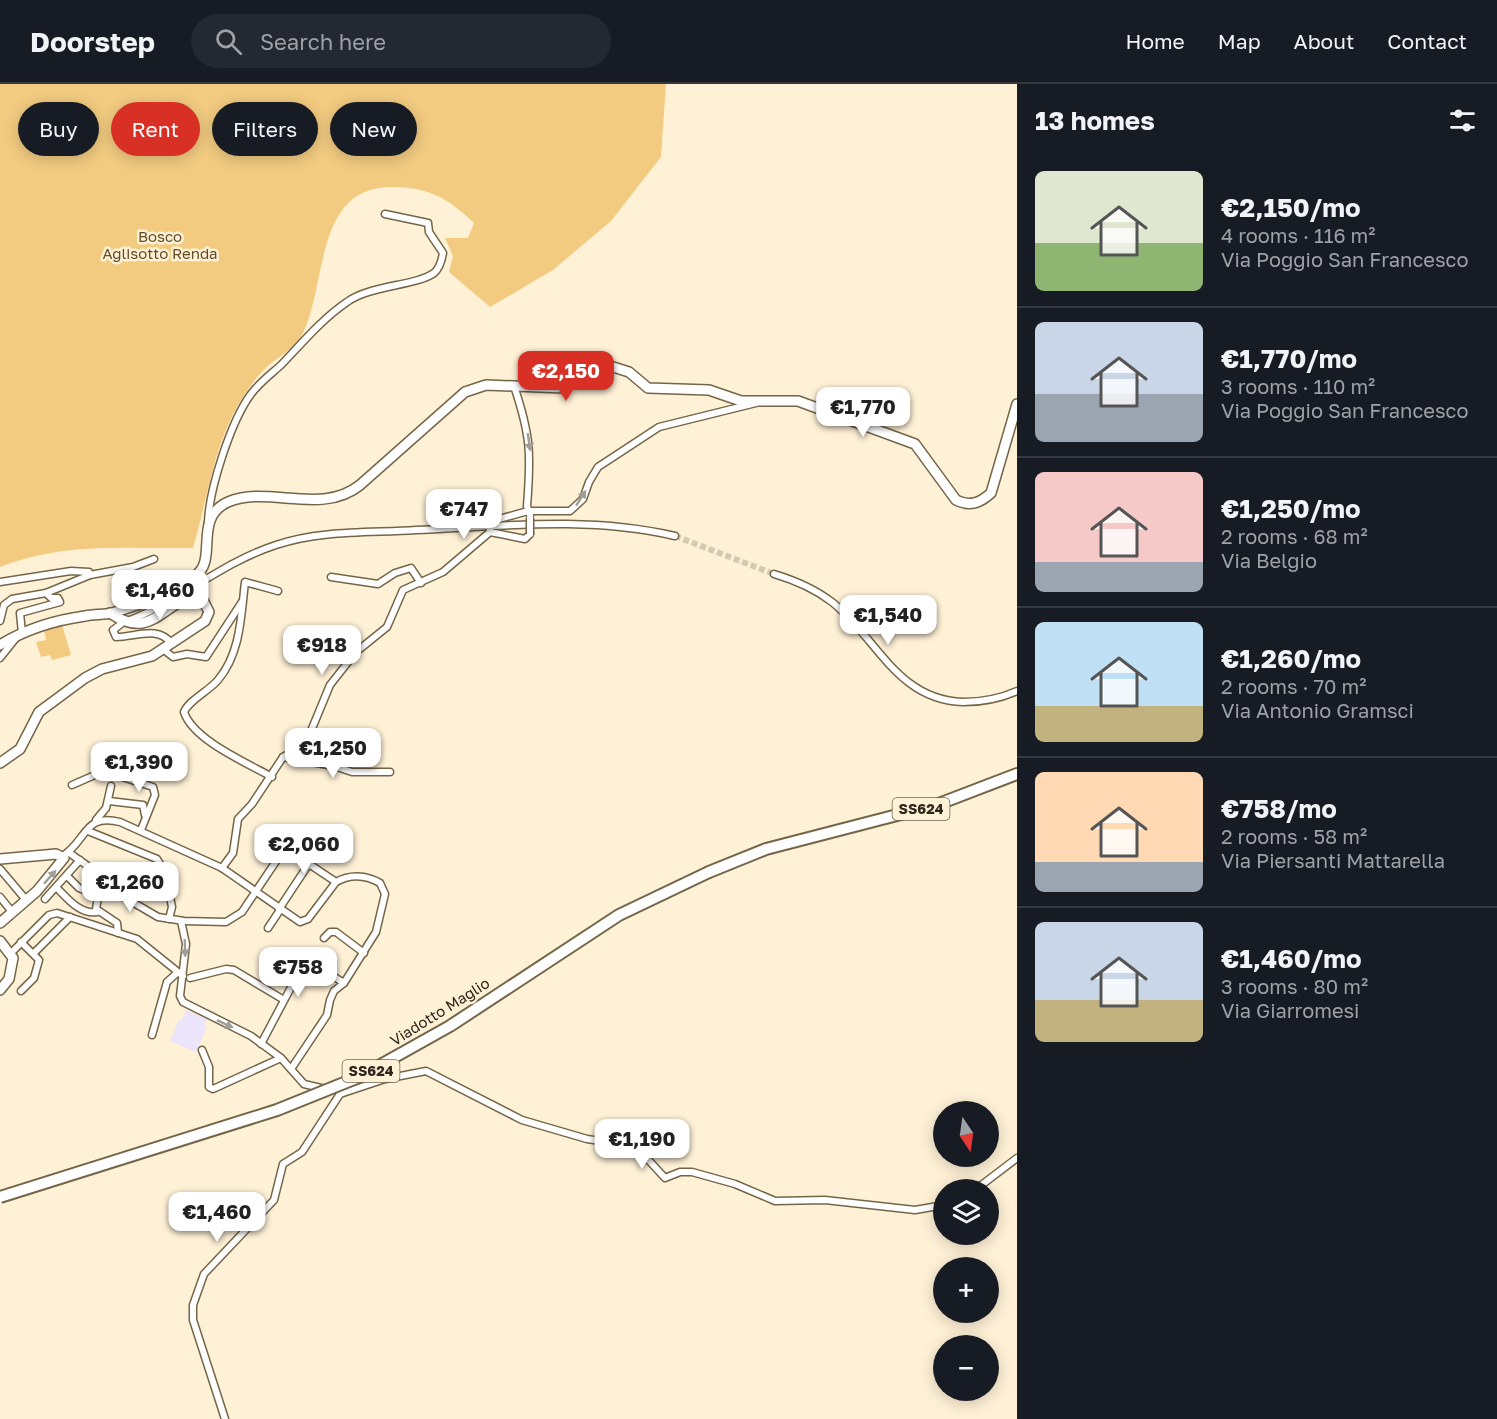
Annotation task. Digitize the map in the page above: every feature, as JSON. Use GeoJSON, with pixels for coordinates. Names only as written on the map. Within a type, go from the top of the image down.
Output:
{"type":"FeatureCollection","features":[{"type":"Feature","properties":{"kind":"main road","name":"Viadotto Maglio"},"geometry":{"type":"LineString","coordinates":[[0,1197],[277,1110],[359,1077],[450,1026],[620,915],[709,872],[766,849],[936,805],[1017,774]]}},
{"type":"Feature","properties":{"kind":"street"},"geometry":{"type":"LineString","coordinates":[[0,645],[20,634],[63,621],[110,613],[162,596],[199,574],[205,563],[208,502],[237,419],[252,393],[311,333],[348,301],[368,292],[434,273],[441,263],[443,252],[429,232],[428,223],[385,214]]}},
{"type":"Feature","properties":{"kind":"street"},"geometry":{"type":"LineString","coordinates":[[207,526],[217,509],[234,500],[328,499],[350,493],[415,439],[465,392],[486,385],[564,388],[591,372],[610,366],[629,372],[648,388],[709,390],[741,401],[798,401],[915,444],[956,500],[965,504],[983,500],[991,493],[1017,404]]}},
{"type":"Feature","properties":{"kind":"street"},"geometry":{"type":"LineString","coordinates":[[490,529],[525,539],[530,534],[531,452],[527,424],[514,386]]}},
{"type":"Feature","properties":{"kind":"street"},"geometry":{"type":"LineString","coordinates":[[222,868],[233,853],[238,819],[272,777],[283,757],[306,743],[330,685],[356,652],[387,627],[400,593],[443,572],[490,529],[492,521],[570,511],[583,499],[589,482],[598,468],[659,427],[757,402]]}},
{"type":"Feature","properties":{"kind":"street"},"geometry":{"type":"LineString","coordinates":[[130,620],[245,556],[307,537],[610,524],[675,536]]}},
{"type":"Feature","properties":{"kind":"street"},"geometry":{"type":"LineString","coordinates":[[0,621],[7,601],[46,593],[90,574],[133,567],[154,559]]}},
{"type":"Feature","properties":{"kind":"street"},"geometry":{"type":"LineString","coordinates":[[331,577],[378,584],[395,573],[411,568],[421,583]]}},
{"type":"Feature","properties":{"kind":"street"},"geometry":{"type":"LineString","coordinates":[[0,582],[71,571],[89,572],[90,574]]}},
{"type":"Feature","properties":{"kind":"street"},"geometry":{"type":"LineString","coordinates":[[774,574],[806,586],[832,602],[891,666],[921,692],[946,701],[976,702],[990,701],[1017,691]]}},
{"type":"Feature","properties":{"kind":"street"},"geometry":{"type":"LineString","coordinates":[[272,777],[214,744],[195,730],[184,714],[185,708],[219,679],[233,655],[243,607],[245,582],[278,591]]}},
{"type":"Feature","properties":{"kind":"street"},"geometry":{"type":"LineString","coordinates":[[0,658],[20,634],[20,613],[60,602],[58,598],[51,598],[46,593]]}},
{"type":"Feature","properties":{"kind":"street"},"geometry":{"type":"LineString","coordinates":[[0,762],[21,749],[39,712],[85,678],[102,669],[144,659],[168,647],[205,621],[208,612],[203,600],[189,597],[145,624],[137,626],[110,613]]}},
{"type":"Feature","properties":{"kind":"street"},"geometry":{"type":"LineString","coordinates":[[121,624],[113,630],[116,637],[157,633],[167,638],[173,657],[187,654],[206,657],[242,602]]}},
{"type":"Feature","properties":{"kind":"street"},"geometry":{"type":"LineString","coordinates":[[283,757],[334,766],[352,772],[390,772]]}},
{"type":"Feature","properties":{"kind":"street"},"geometry":{"type":"LineString","coordinates":[[72,785],[104,771],[153,788],[156,793],[141,830]]}},
{"type":"Feature","properties":{"kind":"street"},"geometry":{"type":"LineString","coordinates":[[0,923],[27,901],[62,864],[66,854],[88,831],[109,801],[111,786]]}},
{"type":"Feature","properties":{"kind":"street"},"geometry":{"type":"LineString","coordinates":[[109,801],[143,806],[146,816]]}},
{"type":"Feature","properties":{"kind":"street"},"geometry":{"type":"LineString","coordinates":[[96,820],[105,818],[141,830],[222,868],[297,922],[308,919],[336,882],[349,876],[377,881],[384,890],[379,924],[364,953],[344,983],[334,991],[327,1015],[291,1069]]}},
{"type":"Feature","properties":{"kind":"street"},"geometry":{"type":"LineString","coordinates":[[88,831],[157,859],[165,872],[172,907],[169,919]]}},
{"type":"Feature","properties":{"kind":"street"},"geometry":{"type":"LineString","coordinates":[[100,883],[158,916],[182,921],[226,922],[242,912],[295,833]]}},
{"type":"Feature","properties":{"kind":"street"},"geometry":{"type":"LineString","coordinates":[[285,848],[336,882]]}},
{"type":"Feature","properties":{"kind":"street"},"geometry":{"type":"LineString","coordinates":[[268,928],[316,853]]}},
{"type":"Feature","properties":{"kind":"street"},"geometry":{"type":"LineString","coordinates":[[0,859],[66,854],[80,860],[97,872],[100,883],[97,912]]}},
{"type":"Feature","properties":{"kind":"street"},"geometry":{"type":"LineString","coordinates":[[45,899],[80,860]]}},
{"type":"Feature","properties":{"kind":"street"},"geometry":{"type":"LineString","coordinates":[[0,869],[27,901]]}},
{"type":"Feature","properties":{"kind":"street"},"geometry":{"type":"LineString","coordinates":[[66,876],[79,888],[97,895]]}},
{"type":"Feature","properties":{"kind":"street"},"geometry":{"type":"LineString","coordinates":[[56,887],[77,906],[92,913],[97,912],[117,923],[118,933]]}},
{"type":"Feature","properties":{"kind":"street"},"geometry":{"type":"LineString","coordinates":[[0,897],[13,913]]}},
{"type":"Feature","properties":{"kind":"street"},"geometry":{"type":"LineString","coordinates":[[10,954],[52,914],[70,917],[137,939],[184,976]]}},
{"type":"Feature","properties":{"kind":"street"},"geometry":{"type":"LineString","coordinates":[[34,953],[70,917]]}},
{"type":"Feature","properties":{"kind":"street"},"geometry":{"type":"LineString","coordinates":[[182,921],[186,944],[181,999],[188,1007],[251,1036],[281,1058],[304,1084],[340,1094],[424,1070],[458,1085],[522,1120],[587,1139],[628,1145],[642,1153],[665,1178],[680,1172],[692,1172],[735,1184],[775,1201],[825,1200],[915,1210],[933,1207]]}},
{"type":"Feature","properties":{"kind":"street"},"geometry":{"type":"LineString","coordinates":[[324,938],[330,932],[336,932],[364,953]]}},
{"type":"Feature","properties":{"kind":"street"},"geometry":{"type":"LineString","coordinates":[[0,941],[13,958],[6,985],[0,990]]}},
{"type":"Feature","properties":{"kind":"street"},"geometry":{"type":"LineString","coordinates":[[21,942],[34,953],[39,964],[34,978],[21,991]]}},
{"type":"Feature","properties":{"kind":"street"},"geometry":{"type":"LineString","coordinates":[[261,1044],[307,960],[344,983]]}},
{"type":"Feature","properties":{"kind":"street"},"geometry":{"type":"LineString","coordinates":[[152,1035],[167,982],[184,976],[225,969],[234,970],[284,1000]]}},
{"type":"Feature","properties":{"kind":"street"},"geometry":{"type":"LineString","coordinates":[[202,1050],[209,1067],[209,1087],[213,1089],[281,1058]]}},
{"type":"Feature","properties":{"kind":"street"},"geometry":{"type":"LineString","coordinates":[[225,1419],[193,1320],[193,1305],[204,1274],[274,1200],[283,1164],[302,1152],[340,1094]]}},
{"type":"Feature","properties":{"kind":"street"},"geometry":{"type":"LineString","coordinates":[[989,1179],[1017,1158]]}},
{"type":"Feature","properties":{"kind":"shaded area"},"geometry":{"type":"Polygon","coordinates":[[[186,1010],[207,1019],[204,1026],[207,1027],[196,1052],[170,1041],[186,1010]]]}},
{"type":"Feature","properties":{"kind":"green space","name":"Bosco Aglisotto Renda"},"geometry":{"type":"Polygon","coordinates":[[[0,84],[666,84],[661,157],[611,221],[553,270],[490,307],[449,272],[453,256],[445,238],[468,238],[474,223],[456,207],[428,192],[394,187],[368,191],[349,202],[336,220],[327,242],[310,314],[302,335],[286,353],[256,378],[233,414],[218,451],[193,548],[72,550],[24,559],[0,567],[0,84]]]}},
{"type":"Feature","properties":{"kind":"green space"},"geometry":{"type":"Polygon","coordinates":[[[62,625],[71,655],[52,660],[50,655],[41,657],[36,642],[46,640],[44,631],[62,625]]]}},
{"type":"Feature","properties":{"kind":"tunnel"},"geometry":{"type":"LineString","coordinates":[[675,536],[774,574]]}}]}
